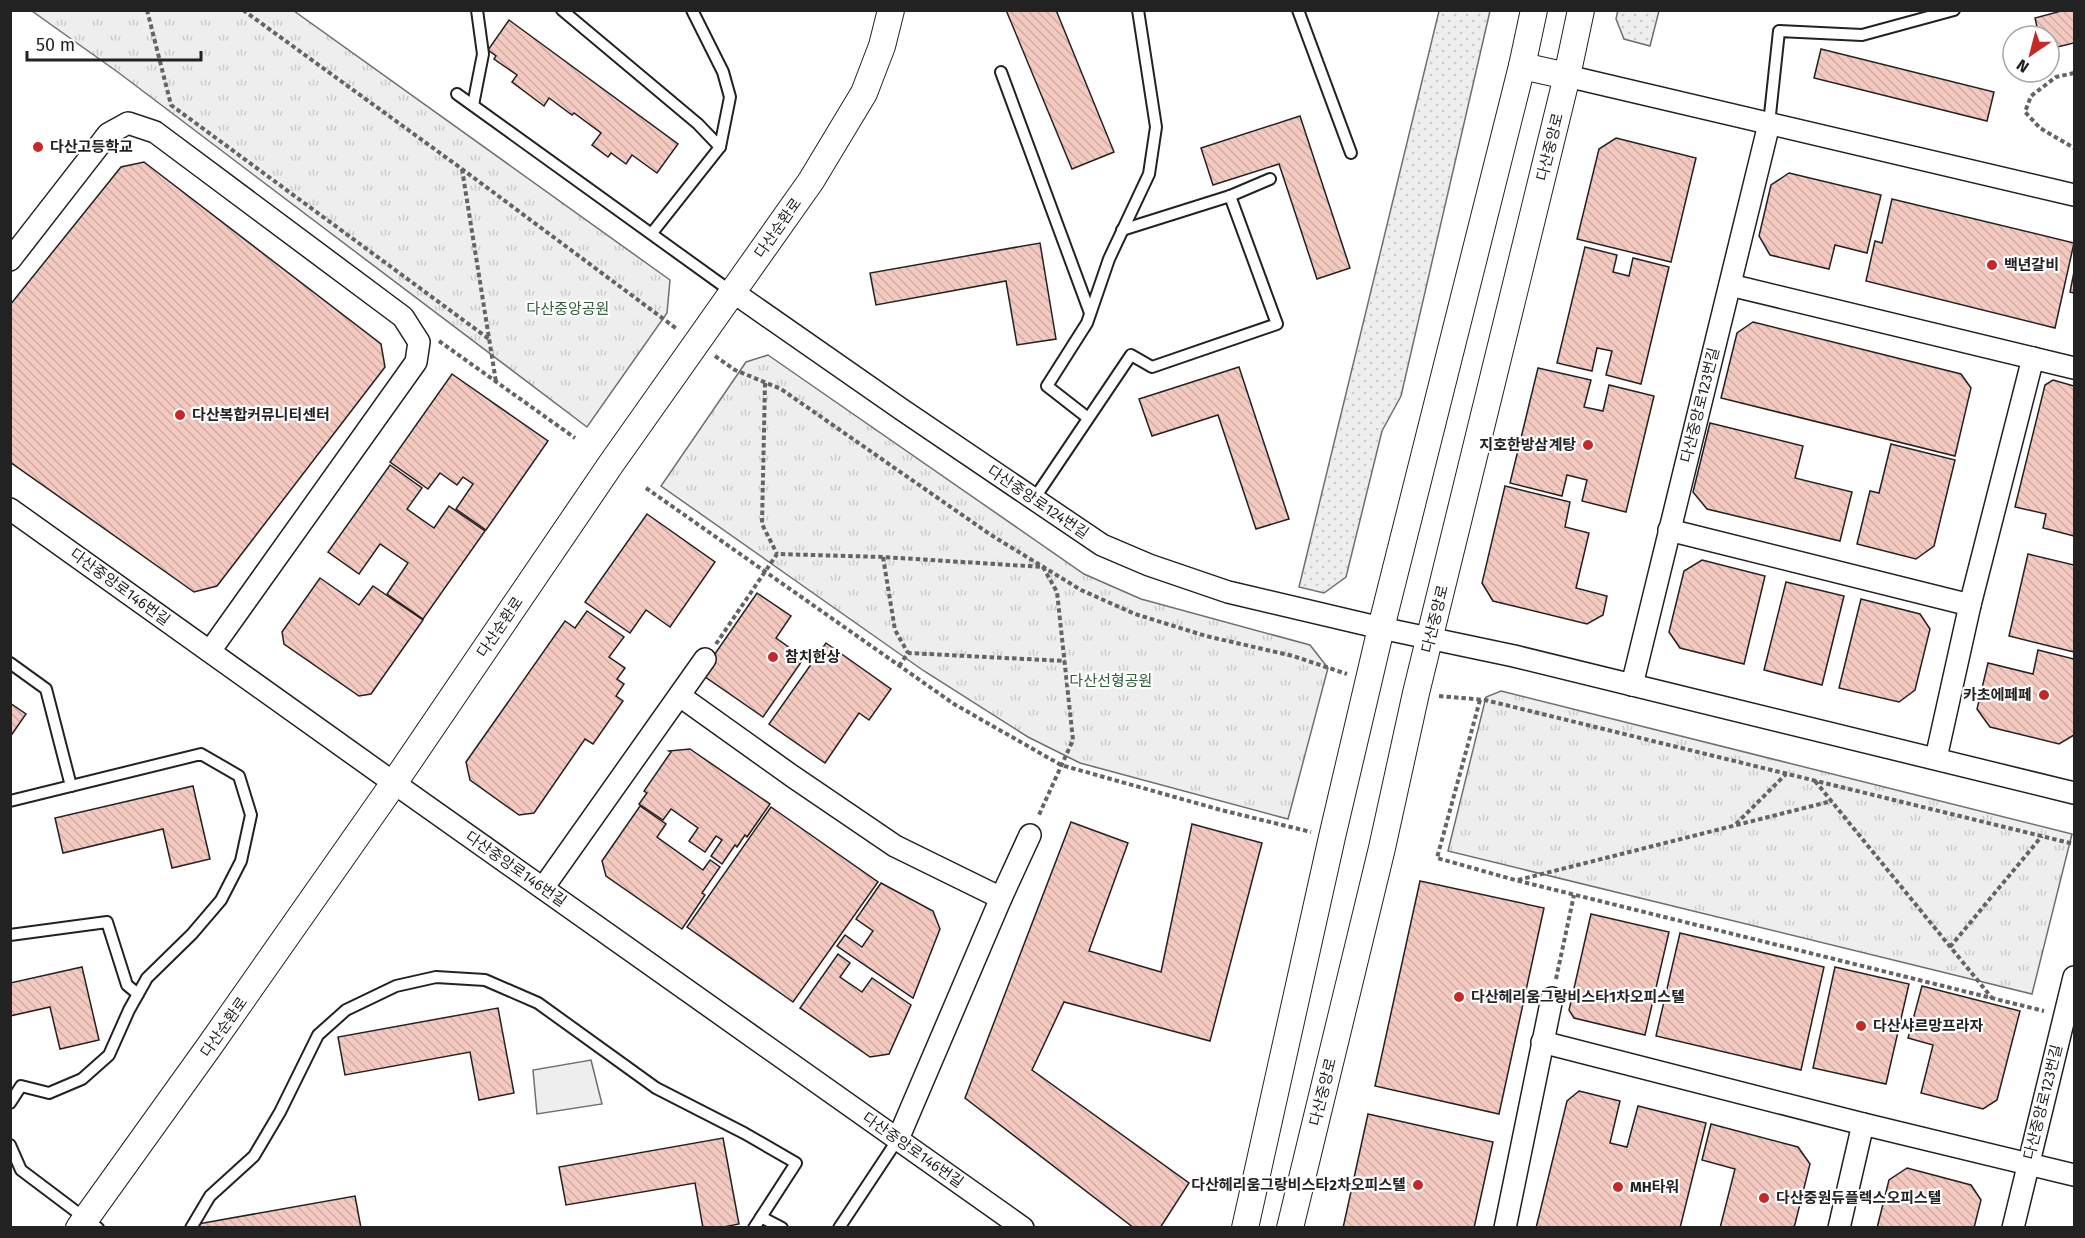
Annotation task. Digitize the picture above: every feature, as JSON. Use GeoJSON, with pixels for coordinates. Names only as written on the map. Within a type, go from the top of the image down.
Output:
{"type":"FeatureCollection","features":[{"type":"Feature","properties":{"kind":"street","name":"다산순환로"},"geometry":{"type":"LineString","coordinates":[[88,1224],[394,783],[611,464],[811,181],[864,93],[882,46],[891,10]]}},
{"type":"Feature","properties":{"kind":"street"},"geometry":{"type":"LineString","coordinates":[[1245,1227],[1381,628],[1522,66],[1534,10]]}},
{"type":"Feature","properties":{"kind":"street","name":"다산중앙로"},"geometry":{"type":"LineString","coordinates":[[1290,1227],[1581,10]]}},
{"type":"Feature","properties":{"kind":"street"},"geometry":{"type":"LineString","coordinates":[[1522,66],[2074,195]]}},
{"type":"Feature","properties":{"kind":"street"},"geometry":{"type":"LineString","coordinates":[[10,260],[108,134],[128,123],[155,132],[403,317],[419,342],[416,362],[210,651]]}},
{"type":"Feature","properties":{"kind":"street","name":"다산중앙로123번길"},"geometry":{"type":"LineString","coordinates":[[1632,685],[1769,124]]}},
{"type":"Feature","properties":{"kind":"street"},"geometry":{"type":"LineString","coordinates":[[1730,285],[2074,368]]}},
{"type":"Feature","properties":{"kind":"street","name":"다산중앙로124번길"},"geometry":{"type":"LineString","coordinates":[[733,292],[1102,545],[1149,565],[1228,592],[1381,628]]}},
{"type":"Feature","properties":{"kind":"street"},"geometry":{"type":"LineString","coordinates":[[1936,758],[1970,605],[2033,358]]}},
{"type":"Feature","properties":{"kind":"street","name":"다산중앙로146번길"},"geometry":{"type":"LineString","coordinates":[[10,508],[394,783],[1023,1227]]}},
{"type":"Feature","properties":{"kind":"street"},"geometry":{"type":"LineString","coordinates":[[1670,530],[1970,605]]}},
{"type":"Feature","properties":{"kind":"street"},"geometry":{"type":"LineString","coordinates":[[1381,628],[1514,656],[2074,792]]}},
{"type":"Feature","properties":{"kind":"street"},"geometry":{"type":"LineString","coordinates":[[543,888],[705,659]]}},
{"type":"Feature","properties":{"kind":"street"},"geometry":{"type":"LineString","coordinates":[[680,696],[895,846],[1000,898]]}},
{"type":"Feature","properties":{"kind":"street"},"geometry":{"type":"LineString","coordinates":[[898,1139],[1000,898],[1030,835]]}},
{"type":"Feature","properties":{"kind":"street","name":"다산중앙로123번길"},"geometry":{"type":"LineString","coordinates":[[2013,1227],[2074,977]]}},
{"type":"Feature","properties":{"kind":"street"},"geometry":{"type":"LineString","coordinates":[[1505,1227],[1552,998]]}},
{"type":"Feature","properties":{"kind":"street"},"geometry":{"type":"LineString","coordinates":[[1542,1042],[2074,1175]]}},
{"type":"Feature","properties":{"kind":"street"},"geometry":{"type":"LineString","coordinates":[[1839,1227],[1863,1124]]}},
{"type":"Feature","properties":{"kind":"lane"},"geometry":{"type":"LineString","coordinates":[[473,105],[483,54],[477,10]]}},
{"type":"Feature","properties":{"kind":"lane"},"geometry":{"type":"LineString","coordinates":[[562,10],[698,124],[720,147]]}},
{"type":"Feature","properties":{"kind":"lane"},"geometry":{"type":"LineString","coordinates":[[651,233],[720,147],[730,97],[723,72],[692,10]]}},
{"type":"Feature","properties":{"kind":"lane"},"geometry":{"type":"LineString","coordinates":[[1088,418],[1047,386],[1087,323],[1109,259],[1149,174],[1156,127],[1138,10]]}},
{"type":"Feature","properties":{"kind":"lane"},"geometry":{"type":"LineString","coordinates":[[1298,10],[1351,153]]}},
{"type":"Feature","properties":{"kind":"lane"},"geometry":{"type":"LineString","coordinates":[[1903,24],[1904,10]]}},
{"type":"Feature","properties":{"kind":"lane"},"geometry":{"type":"LineString","coordinates":[[1769,124],[1779,31],[1862,35],[1954,10]]}},
{"type":"Feature","properties":{"kind":"lane"},"geometry":{"type":"LineString","coordinates":[[1001,72],[1090,313]]}},
{"type":"Feature","properties":{"kind":"lane"},"geometry":{"type":"LineString","coordinates":[[457,94],[733,292]]}},
{"type":"Feature","properties":{"kind":"lane"},"geometry":{"type":"LineString","coordinates":[[1122,230],[1230,196],[1270,179]]}},
{"type":"Feature","properties":{"kind":"lane"},"geometry":{"type":"LineString","coordinates":[[1034,499],[1131,355],[1152,367],[1277,324],[1230,196]]}},
{"type":"Feature","properties":{"kind":"lane"},"geometry":{"type":"LineString","coordinates":[[10,663],[46,689],[70,786]]}},
{"type":"Feature","properties":{"kind":"lane"},"geometry":{"type":"LineString","coordinates":[[10,801],[201,754],[239,776],[251,815],[241,861],[221,900],[192,934],[147,978],[109,1055],[82,1079],[49,1093],[21,1086],[10,1103]]}},
{"type":"Feature","properties":{"kind":"lane"},"geometry":{"type":"LineString","coordinates":[[10,935],[107,922],[127,986],[138,993]]}},
{"type":"Feature","properties":{"kind":"lane"},"geometry":{"type":"LineString","coordinates":[[191,1227],[210,1196],[254,1156],[280,1112],[318,1035],[346,1010],[396,986],[436,977],[485,980],[538,1003],[656,1088],[744,1133],[796,1163],[754,1227]]}},
{"type":"Feature","properties":{"kind":"lane"},"geometry":{"type":"LineString","coordinates":[[839,1227],[898,1139]]}},
{"type":"Feature","properties":{"kind":"lane"},"geometry":{"type":"LineString","coordinates":[[10,1145],[21,1170],[88,1224]]}},
{"type":"Feature","properties":{"kind":"lane"},"geometry":{"type":"LineString","coordinates":[[761,1217],[782,1227]]}},
{"type":"Feature","properties":{"kind":"path"},"geometry":{"type":"LineString","coordinates":[[147,10],[171,105],[489,339]]}},
{"type":"Feature","properties":{"kind":"path"},"geometry":{"type":"LineString","coordinates":[[243,10],[696,344],[735,370],[781,389],[991,536],[1081,590],[1135,614],[1206,636],[1293,656],[1370,682]]}},
{"type":"Feature","properties":{"kind":"path"},"geometry":{"type":"LineString","coordinates":[[2074,74],[2056,77],[2031,96],[2025,112],[2040,128],[2074,148]]}},
{"type":"Feature","properties":{"kind":"path"},"geometry":{"type":"LineString","coordinates":[[462,170],[496,382]]}},
{"type":"Feature","properties":{"kind":"path"},"geometry":{"type":"LineString","coordinates":[[419,342],[437,340],[575,438]]}},
{"type":"Feature","properties":{"kind":"path"},"geometry":{"type":"LineString","coordinates":[[765,383],[762,524],[777,554]]}},
{"type":"Feature","properties":{"kind":"path"},"geometry":{"type":"LineString","coordinates":[[645,488],[954,704],[1061,765],[1221,810],[1332,837]]}},
{"type":"Feature","properties":{"kind":"path"},"geometry":{"type":"LineString","coordinates":[[777,554],[883,557],[1043,567]]}},
{"type":"Feature","properties":{"kind":"path"},"geometry":{"type":"LineString","coordinates":[[705,659],[777,554]]}},
{"type":"Feature","properties":{"kind":"path"},"geometry":{"type":"LineString","coordinates":[[883,557],[896,630],[908,653]]}},
{"type":"Feature","properties":{"kind":"path"},"geometry":{"type":"LineString","coordinates":[[1030,835],[1073,740],[1057,592],[1043,567]]}},
{"type":"Feature","properties":{"kind":"path"},"geometry":{"type":"LineString","coordinates":[[908,653],[1065,661]]}},
{"type":"Feature","properties":{"kind":"path"},"geometry":{"type":"LineString","coordinates":[[899,666],[908,653]]}},
{"type":"Feature","properties":{"kind":"path"},"geometry":{"type":"LineString","coordinates":[[1416,693],[1480,700],[2074,844]]}},
{"type":"Feature","properties":{"kind":"path"},"geometry":{"type":"LineString","coordinates":[[1480,700],[1437,858],[1574,895],[2065,1016]]}},
{"type":"Feature","properties":{"kind":"path"},"geometry":{"type":"LineString","coordinates":[[1736,825],[1787,774]]}},
{"type":"Feature","properties":{"kind":"path"},"geometry":{"type":"LineString","coordinates":[[1815,781],[1992,998]]}},
{"type":"Feature","properties":{"kind":"path"},"geometry":{"type":"LineString","coordinates":[[1515,880],[1832,801]]}},
{"type":"Feature","properties":{"kind":"path"},"geometry":{"type":"LineString","coordinates":[[1950,947],[2042,836]]}},
{"type":"Feature","properties":{"kind":"path"},"geometry":{"type":"LineString","coordinates":[[1552,998],[1574,895]]}},
{"type":"Feature","properties":{"kind":"green space"},"geometry":{"type":"Polygon","coordinates":[[[1618,10],[1659,11],[1650,46],[1624,39],[1616,19],[1618,10]]]}},
{"type":"Feature","properties":{"kind":"green space","name":"다산중앙공원"},"geometry":{"type":"Polygon","coordinates":[[[32,11],[294,11],[670,280],[667,313],[587,427],[119,73],[32,11]]]}},
{"type":"Feature","properties":{"kind":"green space"},"geometry":{"type":"Polygon","coordinates":[[[1439,11],[1490,11],[1401,396],[1382,431],[1346,577],[1324,593],[1299,587],[1439,11]]]}},
{"type":"Feature","properties":{"kind":"green space","name":"다산선형공원"},"geometry":{"type":"Polygon","coordinates":[[[768,355],[1084,574],[1141,599],[1310,645],[1328,668],[1288,819],[1080,763],[1028,737],[924,671],[661,486],[746,362],[768,355]]]}},
{"type":"Feature","properties":{"kind":"green space"},"geometry":{"type":"Polygon","coordinates":[[[1501,691],[2072,834],[2032,994],[1448,851],[1486,697],[1501,691]]]}},
{"type":"Feature","properties":{"kind":"green space"},"geometry":{"type":"Polygon","coordinates":[[[591,1060],[602,1104],[537,1114],[533,1070],[591,1060]]]}},
{"type":"Feature","properties":{"kind":"building"},"geometry":{"type":"Polygon","coordinates":[[[1006,10],[1056,10],[1114,152],[1072,169],[1006,10]]]}},
{"type":"Feature","properties":{"kind":"building"},"geometry":{"type":"Polygon","coordinates":[[[2065,10],[2074,10],[2074,43],[2061,46],[2061,24],[2036,24],[2035,18],[2065,10]]]}},
{"type":"Feature","properties":{"kind":"building"},"geometry":{"type":"Polygon","coordinates":[[[509,20],[678,144],[657,173],[632,155],[626,164],[611,153],[608,157],[592,145],[601,133],[549,98],[544,106],[512,82],[517,75],[494,59],[496,56],[488,50],[509,20]]]}},
{"type":"Feature","properties":{"kind":"building"},"geometry":{"type":"Polygon","coordinates":[[[1821,49],[1994,92],[1987,121],[1814,78],[1821,49]]]}},
{"type":"Feature","properties":{"kind":"building"},"geometry":{"type":"Polygon","coordinates":[[[1300,116],[1350,268],[1317,279],[1279,164],[1213,185],[1201,148],[1300,116]]]}},
{"type":"Feature","properties":{"kind":"building"},"geometry":{"type":"Polygon","coordinates":[[[1616,138],[1696,158],[1671,262],[1577,239],[1599,149],[1616,138]]]}},
{"type":"Feature","properties":{"kind":"building","name":"다산복합커뮤니티센터"},"geometry":{"type":"Polygon","coordinates":[[[144,162],[381,344],[385,367],[217,586],[194,592],[10,462],[10,305],[121,167],[144,162]]]}},
{"type":"Feature","properties":{"kind":"building"},"geometry":{"type":"Polygon","coordinates":[[[1789,173],[1881,195],[1867,253],[1835,245],[1829,269],[1770,255],[1759,236],[1771,185],[1789,173]]]}},
{"type":"Feature","properties":{"kind":"building"},"geometry":{"type":"Polygon","coordinates":[[[1892,199],[2074,243],[2055,328],[1866,281],[1875,241],[1882,243],[1892,199]]]}},
{"type":"Feature","properties":{"kind":"building"},"geometry":{"type":"Polygon","coordinates":[[[1040,243],[1056,339],[1017,345],[1006,281],[876,305],[870,273],[1040,243]]]}},
{"type":"Feature","properties":{"kind":"building"},"geometry":{"type":"Polygon","coordinates":[[[1585,247],[1617,255],[1613,272],[1629,276],[1633,258],[1669,267],[1641,384],[1606,375],[1612,351],[1597,348],[1592,371],[1557,363],[1585,247]]]}},
{"type":"Feature","properties":{"kind":"building"},"geometry":{"type":"Polygon","coordinates":[[[2074,272],[2074,293],[2070,292],[2074,272]]]}},
{"type":"Feature","properties":{"kind":"building"},"geometry":{"type":"Polygon","coordinates":[[[1753,322],[1961,374],[1971,388],[1955,456],[1721,398],[1737,333],[1753,322]]]}},
{"type":"Feature","properties":{"kind":"building"},"geometry":{"type":"Polygon","coordinates":[[[1239,367],[1289,519],[1256,529],[1218,415],[1152,436],[1139,399],[1239,367]]]}},
{"type":"Feature","properties":{"kind":"building"},"geometry":{"type":"Polygon","coordinates":[[[1538,368],[1591,380],[1584,407],[1603,411],[1609,385],[1654,396],[1626,512],[1582,501],[1587,480],[1567,475],[1562,496],[1510,483],[1538,368]]]}},
{"type":"Feature","properties":{"kind":"building"},"geometry":{"type":"Polygon","coordinates":[[[452,374],[548,441],[486,530],[456,509],[473,484],[463,477],[457,485],[440,473],[428,489],[390,462],[452,374]]]}},
{"type":"Feature","properties":{"kind":"building"},"geometry":{"type":"Polygon","coordinates":[[[2053,380],[2074,386],[2074,536],[2043,528],[2046,514],[2015,507],[2045,385],[2053,380]]]}},
{"type":"Feature","properties":{"kind":"building"},"geometry":{"type":"Polygon","coordinates":[[[1710,423],[1803,446],[1795,478],[1852,492],[1840,541],[1707,509],[1693,492],[1710,423]]]}},
{"type":"Feature","properties":{"kind":"building"},"geometry":{"type":"Polygon","coordinates":[[[1891,444],[1955,460],[1934,546],[1916,559],[1857,544],[1870,491],[1879,493],[1891,444]]]}},
{"type":"Feature","properties":{"kind":"building"},"geometry":{"type":"Polygon","coordinates":[[[390,465],[422,488],[407,509],[434,528],[449,506],[485,531],[423,619],[387,594],[408,563],[380,544],[359,574],[328,552],[390,465]]]}},
{"type":"Feature","properties":{"kind":"building"},"geometry":{"type":"Polygon","coordinates":[[[1505,486],[1570,502],[1565,527],[1589,533],[1576,588],[1607,596],[1603,615],[1587,624],[1493,601],[1482,583],[1505,486]]]}},
{"type":"Feature","properties":{"kind":"building"},"geometry":{"type":"Polygon","coordinates":[[[647,514],[715,562],[670,627],[646,610],[630,633],[585,602],[647,514]]]}},
{"type":"Feature","properties":{"kind":"building"},"geometry":{"type":"Polygon","coordinates":[[[2028,554],[2074,565],[2074,652],[2009,636],[2028,554]]]}},
{"type":"Feature","properties":{"kind":"building"},"geometry":{"type":"Polygon","coordinates":[[[1702,560],[1765,576],[1744,664],[1680,648],[1669,632],[1684,571],[1702,560]]]}},
{"type":"Feature","properties":{"kind":"building"},"geometry":{"type":"Polygon","coordinates":[[[320,578],[359,605],[373,586],[423,620],[371,694],[359,696],[284,644],[282,632],[320,578]]]}},
{"type":"Feature","properties":{"kind":"building"},"geometry":{"type":"Polygon","coordinates":[[[1786,582],[1844,596],[1822,685],[1764,670],[1786,582]]]}},
{"type":"Feature","properties":{"kind":"building"},"geometry":{"type":"Polygon","coordinates":[[[757,593],[791,616],[776,638],[804,658],[763,717],[701,674],[757,593]]]}},
{"type":"Feature","properties":{"kind":"building"},"geometry":{"type":"Polygon","coordinates":[[[1861,599],[1920,614],[1930,629],[1915,690],[1899,702],[1839,688],[1861,599]]]}},
{"type":"Feature","properties":{"kind":"building"},"geometry":{"type":"Polygon","coordinates":[[[587,611],[624,637],[609,657],[625,668],[617,679],[624,684],[616,696],[623,701],[593,744],[585,739],[534,813],[519,815],[470,780],[466,762],[565,621],[575,628],[587,611]]]}},
{"type":"Feature","properties":{"kind":"building"},"geometry":{"type":"Polygon","coordinates":[[[826,643],[891,689],[869,720],[859,713],[825,763],[769,724],[826,643]]]}},
{"type":"Feature","properties":{"kind":"building"},"geometry":{"type":"Polygon","coordinates":[[[2038,650],[2074,659],[2074,735],[2059,744],[1990,727],[1977,709],[1988,663],[2033,674],[2038,650]]]}},
{"type":"Feature","properties":{"kind":"building"},"geometry":{"type":"Polygon","coordinates":[[[10,703],[26,714],[10,737],[10,703]]]}},
{"type":"Feature","properties":{"kind":"building"},"geometry":{"type":"Polygon","coordinates":[[[690,749],[770,804],[747,837],[745,835],[737,847],[735,845],[722,864],[711,856],[722,840],[716,836],[705,852],[689,841],[698,828],[671,809],[663,820],[639,804],[647,793],[644,791],[671,752],[669,751],[690,749]]]}},
{"type":"Feature","properties":{"kind":"building"},"geometry":{"type":"Polygon","coordinates":[[[193,786],[210,859],[172,868],[163,829],[63,853],[55,818],[193,786]]]}},
{"type":"Feature","properties":{"kind":"building"},"geometry":{"type":"Polygon","coordinates":[[[640,806],[666,824],[657,837],[703,870],[710,860],[720,867],[702,893],[705,895],[682,929],[606,876],[602,861],[640,806]]]}},
{"type":"Feature","properties":{"kind":"building"},"geometry":{"type":"Polygon","coordinates":[[[771,807],[878,882],[793,1002],[687,927],[771,807]]]}},
{"type":"Feature","properties":{"kind":"building"},"geometry":{"type":"Polygon","coordinates":[[[1071,822],[1128,843],[1089,951],[1161,972],[1192,824],[1262,843],[1210,1041],[1064,1002],[1032,1070],[1189,1183],[1160,1228],[1134,1228],[965,1098],[1071,822]]]}},
{"type":"Feature","properties":{"kind":"building","name":"다산헤리움그랑비스타1차오피스텔"},"geometry":{"type":"Polygon","coordinates":[[[1420,881],[1544,908],[1499,1114],[1375,1086],[1420,881]]]}},
{"type":"Feature","properties":{"kind":"building"},"geometry":{"type":"Polygon","coordinates":[[[881,883],[933,911],[940,929],[913,998],[837,946],[845,935],[862,947],[873,931],[856,919],[881,883]]]}},
{"type":"Feature","properties":{"kind":"building"},"geometry":{"type":"Polygon","coordinates":[[[1591,914],[1669,932],[1645,1035],[1574,1018],[1569,1010],[1591,914]]]}},
{"type":"Feature","properties":{"kind":"building"},"geometry":{"type":"Polygon","coordinates":[[[1680,933],[1824,967],[1801,1070],[1656,1036],[1680,933]]]}},
{"type":"Feature","properties":{"kind":"building"},"geometry":{"type":"Polygon","coordinates":[[[838,954],[850,963],[840,977],[862,992],[872,978],[911,1005],[889,1054],[870,1057],[800,1008],[838,954]]]}},
{"type":"Feature","properties":{"kind":"building"},"geometry":{"type":"Polygon","coordinates":[[[82,967],[99,1040],[60,1049],[50,1007],[10,1016],[10,983],[82,967]]]}},
{"type":"Feature","properties":{"kind":"building","name":"다산샤르망프라자"},"geometry":{"type":"Polygon","coordinates":[[[1835,967],[1909,984],[1886,1084],[1813,1068],[1835,967]]]}},
{"type":"Feature","properties":{"kind":"building"},"geometry":{"type":"Polygon","coordinates":[[[1922,986],[2020,1011],[1997,1100],[1983,1109],[1921,1093],[1933,1045],[1908,1038],[1922,986]]]}},
{"type":"Feature","properties":{"kind":"building"},"geometry":{"type":"Polygon","coordinates":[[[498,1008],[514,1093],[479,1100],[470,1052],[345,1075],[338,1037],[498,1008]]]}},
{"type":"Feature","properties":{"kind":"building","name":"MH타워"},"geometry":{"type":"Polygon","coordinates":[[[1579,1091],[1620,1101],[1610,1143],[1627,1147],[1638,1106],[1706,1123],[1680,1228],[1536,1228],[1567,1101],[1579,1091]]]}},
{"type":"Feature","properties":{"kind":"building","name":"다산헤리움그랑비스타2차오피스텔"},"geometry":{"type":"Polygon","coordinates":[[[1368,1114],[1493,1142],[1474,1228],[1343,1228],[1368,1114]]]}},
{"type":"Feature","properties":{"kind":"building","name":"다산중원듀플렉스오피스텔"},"geometry":{"type":"Polygon","coordinates":[[[1711,1124],[1798,1147],[1810,1164],[1794,1228],[1720,1228],[1735,1169],[1702,1160],[1711,1124]]]}},
{"type":"Feature","properties":{"kind":"building"},"geometry":{"type":"Polygon","coordinates":[[[723,1138],[739,1224],[703,1228],[695,1183],[566,1205],[559,1167],[723,1138]]]}},
{"type":"Feature","properties":{"kind":"building"},"geometry":{"type":"Polygon","coordinates":[[[1907,1168],[1971,1185],[1981,1200],[1974,1228],[1877,1228],[1889,1180],[1907,1168]]]}},
{"type":"Feature","properties":{"kind":"building"},"geometry":{"type":"Polygon","coordinates":[[[355,1196],[361,1228],[193,1228],[192,1225],[355,1196]]]}},
{"type":"Feature","properties":{"kind":"place","name":"다산고등학교"},"geometry":{"type":"Point","coordinates":[38,147]}},
{"type":"Feature","properties":{"kind":"place","name":"백년갈비"},"geometry":{"type":"Point","coordinates":[1992,265]}},
{"type":"Feature","properties":{"kind":"place","name":"다산복합커뮤니티센터"},"geometry":{"type":"Point","coordinates":[180,415]}},
{"type":"Feature","properties":{"kind":"place","name":"지호한방삼계탕"},"geometry":{"type":"Point","coordinates":[1588,445]}},
{"type":"Feature","properties":{"kind":"place","name":"참치한상"},"geometry":{"type":"Point","coordinates":[773,657]}},
{"type":"Feature","properties":{"kind":"place","name":"카초에페페"},"geometry":{"type":"Point","coordinates":[2044,695]}},
{"type":"Feature","properties":{"kind":"place","name":"다산헤리움그랑비스타1차오피스텔"},"geometry":{"type":"Point","coordinates":[1459,997]}},
{"type":"Feature","properties":{"kind":"place","name":"다산샤르망프라자"},"geometry":{"type":"Point","coordinates":[1861,1026]}},
{"type":"Feature","properties":{"kind":"place","name":"다산헤리움그랑비스타2차오피스텔"},"geometry":{"type":"Point","coordinates":[1418,1185]}},
{"type":"Feature","properties":{"kind":"place","name":"MH타워"},"geometry":{"type":"Point","coordinates":[1618,1187]}},
{"type":"Feature","properties":{"kind":"place","name":"다산중원듀플렉스오피스텔"},"geometry":{"type":"Point","coordinates":[1764,1198]}}]}
